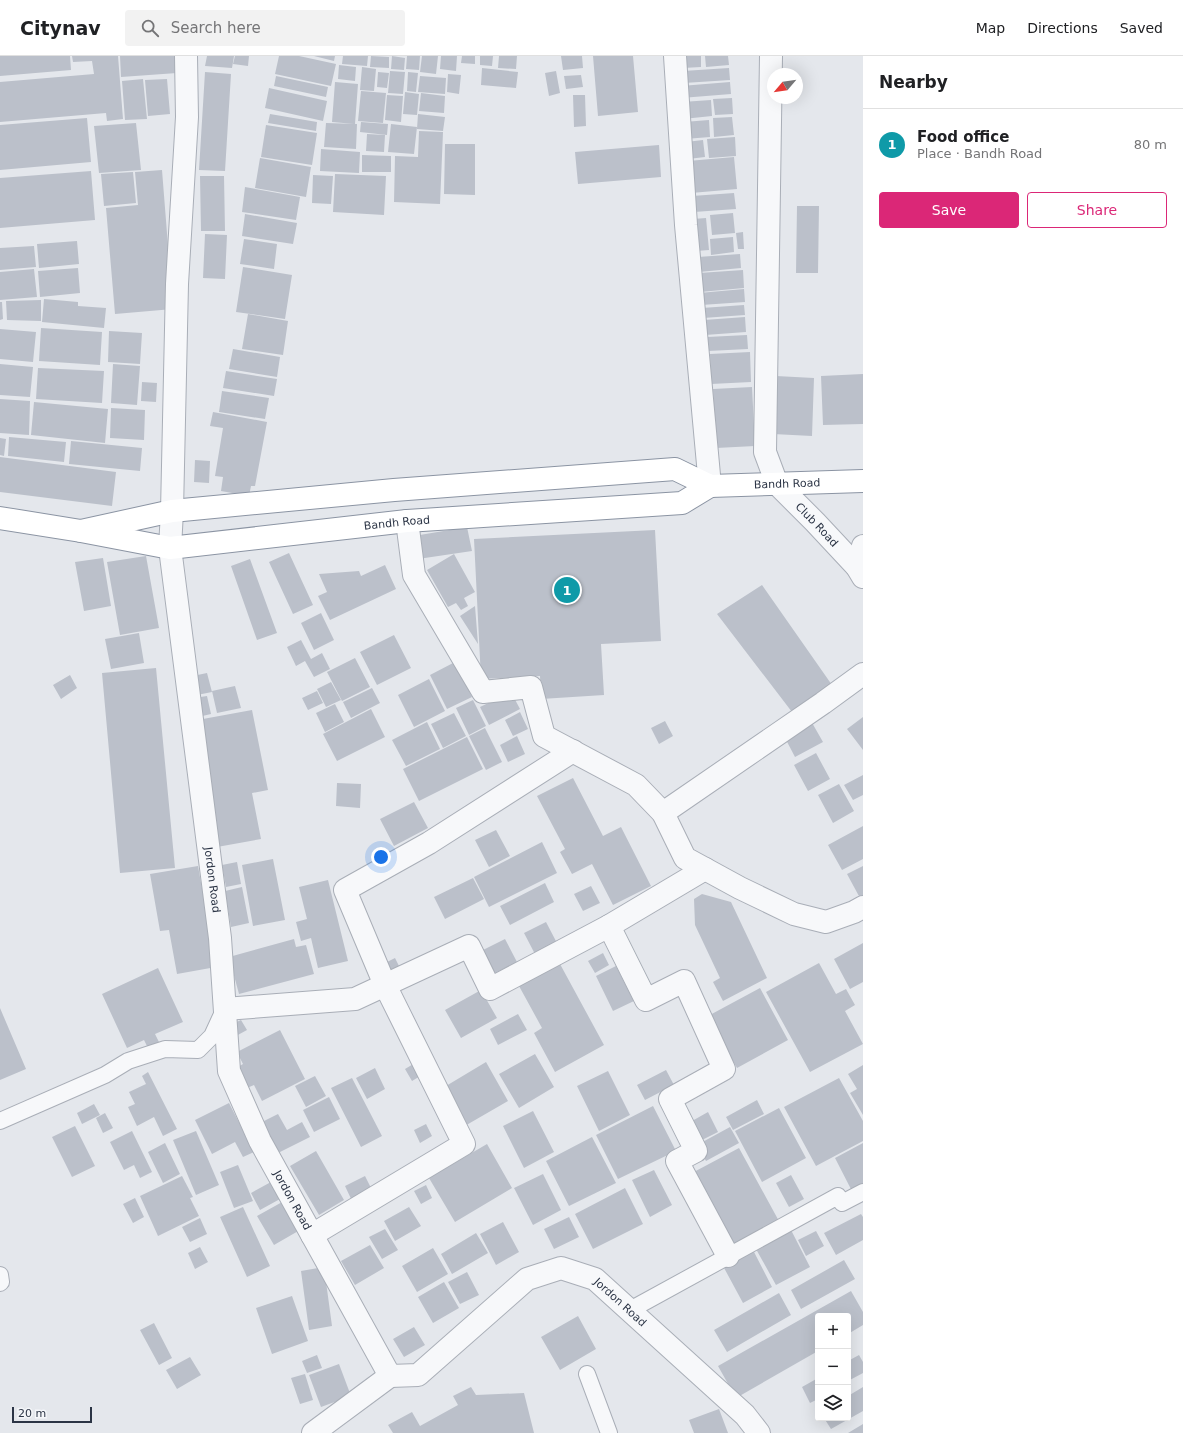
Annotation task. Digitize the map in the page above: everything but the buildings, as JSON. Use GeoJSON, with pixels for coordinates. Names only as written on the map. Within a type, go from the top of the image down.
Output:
{"type":"FeatureCollection","features":[{"type":"Feature","properties":{"kind":"highway","name":"Bandh Road"},"geometry":{"type":"LineString","coordinates":[[80,531],[172,511],[394,490],[675,469],[710,486],[863,481]]}},
{"type":"Feature","properties":{"kind":"highway","name":"Bandh Road"},"geometry":{"type":"LineString","coordinates":[[0,518],[170,548],[407,521],[682,503],[710,486]]}},
{"type":"Feature","properties":{"kind":"street","name":"Jordon Road"},"geometry":{"type":"LineString","coordinates":[[186,56],[187,117],[177,284],[170,548],[220,938],[229,1070],[260,1141],[390,1376],[418,1375],[527,1279],[561,1268],[595,1279],[745,1415],[758,1433]]}},
{"type":"Feature","properties":{"kind":"street"},"geometry":{"type":"LineString","coordinates":[[675,56],[686,225],[710,486]]}},
{"type":"Feature","properties":{"kind":"street"},"geometry":{"type":"LineString","coordinates":[[772,56],[766,452],[777,484]]}},
{"type":"Feature","properties":{"kind":"street","name":"Club Road"},"geometry":{"type":"LineString","coordinates":[[777,484],[815,522],[860,572]]}},
{"type":"Feature","properties":{"kind":"street"},"geometry":{"type":"LineString","coordinates":[[407,521],[414,575],[483,692],[531,687],[544,736],[636,785],[663,813],[685,858],[740,888],[794,914],[826,922],[854,912],[863,907]]}},
{"type":"Feature","properties":{"kind":"street","name":"Club Road"},"geometry":{"type":"LineString","coordinates":[[860,572],[863,546]]}},
{"type":"Feature","properties":{"kind":"street"},"geometry":{"type":"LineString","coordinates":[[663,813],[863,674]]}},
{"type":"Feature","properties":{"kind":"street"},"geometry":{"type":"LineString","coordinates":[[312,1235],[464,1144],[385,985],[345,890],[429,843],[573,751]]}},
{"type":"Feature","properties":{"kind":"street"},"geometry":{"type":"LineString","coordinates":[[225,1009],[356,999],[468,946],[490,989],[609,926],[705,869]]}},
{"type":"Feature","properties":{"kind":"street"},"geometry":{"type":"LineString","coordinates":[[609,926],[646,1000],[684,981],[724,1069],[670,1098],[696,1151],[678,1161],[728,1256]]}},
{"type":"Feature","properties":{"kind":"street"},"geometry":{"type":"LineString","coordinates":[[313,1433],[390,1376]]}},
{"type":"Feature","properties":{"kind":"lane"},"geometry":{"type":"LineString","coordinates":[[0,1122],[105,1075],[128,1061],[165,1050],[198,1050],[212,1036],[225,1009]]}},
{"type":"Feature","properties":{"kind":"lane"},"geometry":{"type":"LineString","coordinates":[[630,1310],[838,1196],[842,1203],[863,1192]]}},
{"type":"Feature","properties":{"kind":"lane"},"geometry":{"type":"LineString","coordinates":[[0,1275],[0,1283]]}},
{"type":"Feature","properties":{"kind":"lane"},"geometry":{"type":"LineString","coordinates":[[587,1374],[608,1433]]}},
{"type":"Feature","properties":{"kind":"place","name":"Food office"},"geometry":{"type":"Point","coordinates":[567,590]}}]}
